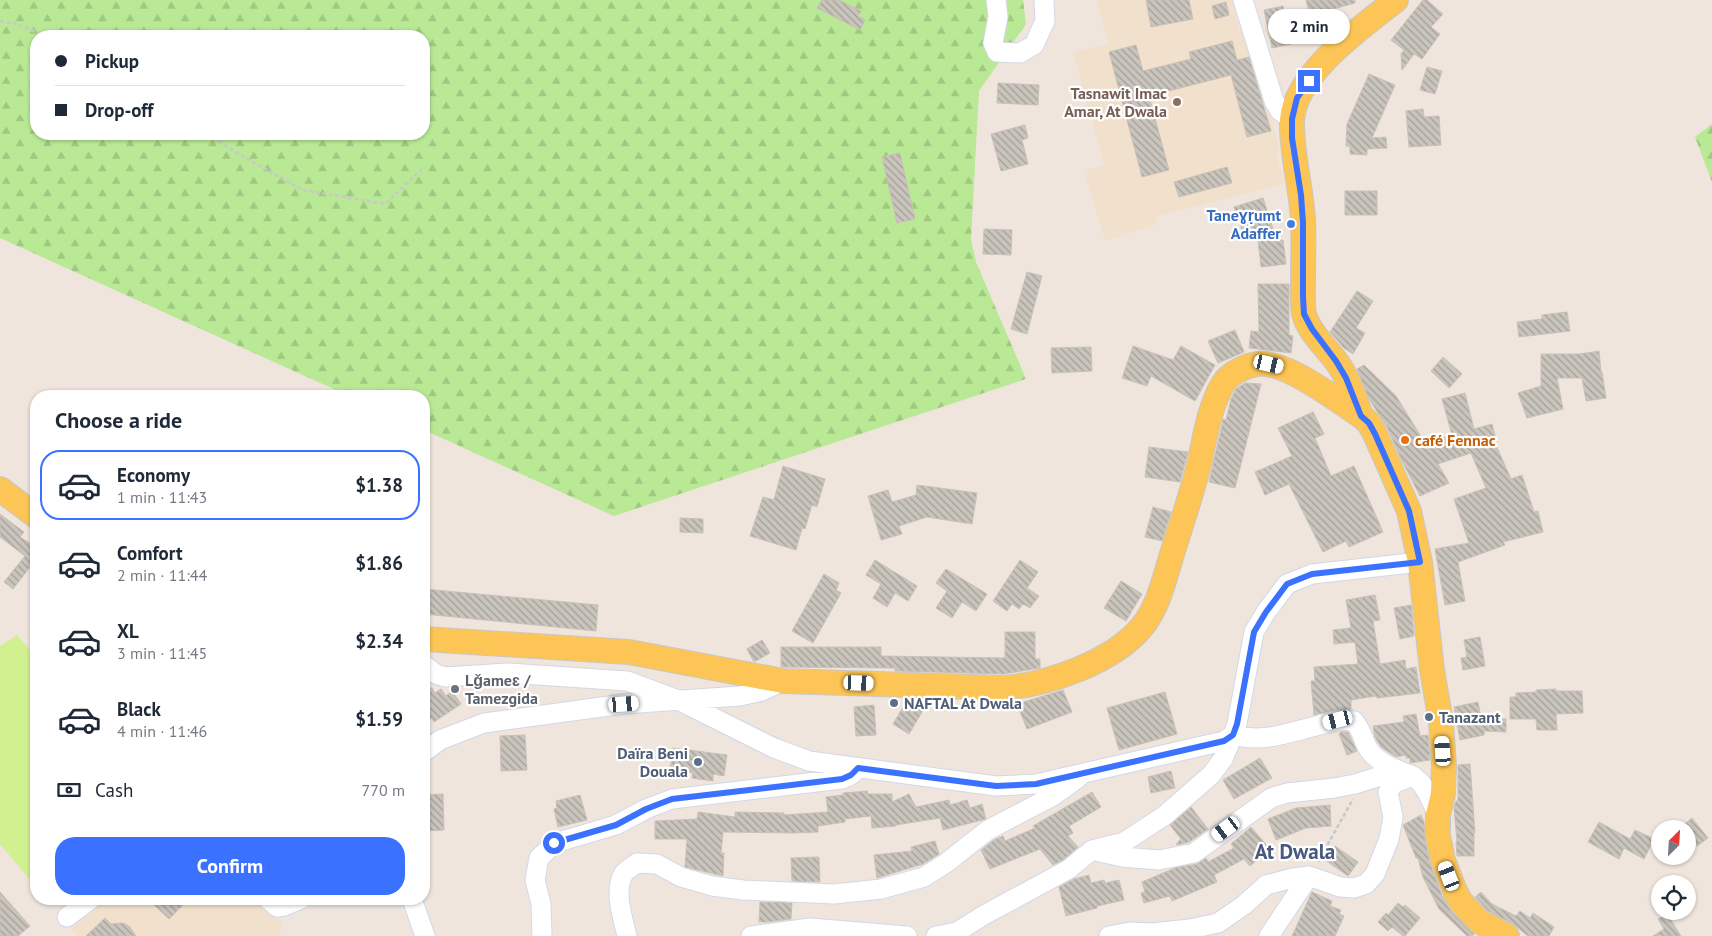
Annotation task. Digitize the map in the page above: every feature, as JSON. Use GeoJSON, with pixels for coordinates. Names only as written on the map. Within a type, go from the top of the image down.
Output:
{"type":"FeatureCollection","features":[{"type":"Feature","properties":{"kind":"main road"},"geometry":{"type":"LineString","coordinates":[[1361,416],[1346,378],[1312,329],[1304,314],[1304,237],[1301,195],[1292,138],[1292,119],[1297,98],[1338,46],[1396,0]]}},
{"type":"Feature","properties":{"kind":"main road"},"geometry":{"type":"LineString","coordinates":[[430,639],[629,652],[784,681],[1005,688],[1025,686],[1099,660],[1124,645],[1142,627],[1152,610],[1196,478],[1218,392],[1230,376],[1246,367],[1259,363],[1284,368],[1361,416],[1369,423],[1409,511],[1420,562],[1440,722],[1444,766],[1443,794],[1438,816],[1438,836],[1443,860],[1455,892],[1461,902],[1480,922],[1507,936]]}},
{"type":"Feature","properties":{"kind":"main road"},"geometry":{"type":"LineString","coordinates":[[0,489],[30,512]]}},
{"type":"Feature","properties":{"kind":"street"},"geometry":{"type":"LineString","coordinates":[[996,0],[998,17],[993,43],[997,52],[1020,52],[1034,45],[1045,21],[1044,0]]}},
{"type":"Feature","properties":{"kind":"street"},"geometry":{"type":"LineString","coordinates":[[1243,0],[1274,100],[1280,111],[1292,119]]}},
{"type":"Feature","properties":{"kind":"street"},"geometry":{"type":"LineString","coordinates":[[936,936],[957,932],[984,915],[1069,869],[1092,850],[1124,842],[1164,816],[1211,775],[1223,759],[1237,724],[1254,632],[1287,584],[1312,574],[1420,562]]}},
{"type":"Feature","properties":{"kind":"street"},"geometry":{"type":"LineString","coordinates":[[430,670],[445,677],[508,673],[627,681],[678,700],[791,755],[809,761],[996,786],[1036,784],[1224,741],[1233,735],[1262,739],[1338,720],[1354,722],[1359,727],[1368,749],[1376,757],[1384,763],[1413,776],[1421,783],[1438,816]]}},
{"type":"Feature","properties":{"kind":"street"},"geometry":{"type":"LineString","coordinates":[[430,748],[440,740],[484,723],[624,704],[740,696],[762,691],[784,681]]}},
{"type":"Feature","properties":{"kind":"street"},"geometry":{"type":"LineString","coordinates":[[542,936],[541,904],[535,880],[539,858],[554,843],[616,825],[646,809],[672,799],[842,779],[851,775],[858,768]]}},
{"type":"Feature","properties":{"kind":"street"},"geometry":{"type":"LineString","coordinates":[[627,936],[620,906],[620,888],[624,873],[637,864],[657,864],[681,877],[712,886],[743,890],[834,894],[881,890],[924,877],[946,864],[988,830],[1053,796],[1085,772]]}},
{"type":"Feature","properties":{"kind":"street"},"geometry":{"type":"LineString","coordinates":[[1092,850],[1122,857],[1159,860],[1194,852],[1271,798],[1287,793],[1348,785],[1388,774],[1397,773],[1413,776]]}},
{"type":"Feature","properties":{"kind":"street"},"geometry":{"type":"LineString","coordinates":[[1109,936],[1130,932],[1152,933],[1190,929],[1218,924],[1244,905],[1266,885],[1293,878],[1310,876],[1340,888],[1354,888],[1366,884],[1375,874],[1389,839],[1393,817],[1388,792],[1394,783],[1413,776]]}},
{"type":"Feature","properties":{"kind":"street"},"geometry":{"type":"LineString","coordinates":[[1269,936],[1284,911],[1310,876]]}},
{"type":"Feature","properties":{"kind":"street"},"geometry":{"type":"LineString","coordinates":[[67,917],[83,905]]}},
{"type":"Feature","properties":{"kind":"street"},"geometry":{"type":"LineString","coordinates":[[275,905],[277,907],[286,905]]}},
{"type":"Feature","properties":{"kind":"street"},"geometry":{"type":"LineString","coordinates":[[414,905],[424,936]]}},
{"type":"Feature","properties":{"kind":"street"},"geometry":{"type":"LineString","coordinates":[[1260,936],[1267,924],[1284,911]]}},
{"type":"Feature","properties":{"kind":"street"},"geometry":{"type":"LineString","coordinates":[[751,936],[810,928],[907,936]]}},
{"type":"Feature","properties":{"kind":"path"},"geometry":{"type":"LineString","coordinates":[[0,21],[17,24],[31,30]]}},
{"type":"Feature","properties":{"kind":"path"},"geometry":{"type":"LineString","coordinates":[[217,140],[303,190],[385,204],[423,168]]}},
{"type":"Feature","properties":{"kind":"path"},"geometry":{"type":"LineString","coordinates":[[1310,876],[1355,796]]}},
{"type":"Feature","properties":{"kind":"shaded area","name":"Tasnawit Imac Amar, At Dwala"},"geometry":{"type":"Polygon","coordinates":[[[1096,0],[1232,0],[1239,30],[1248,29],[1280,151],[1276,153],[1285,184],[1155,217],[1158,224],[1105,241],[1084,171],[1104,165],[1073,52],[1108,44],[1096,0]]]}},
{"type":"Feature","properties":{"kind":"shaded area"},"geometry":{"type":"Polygon","coordinates":[[[99,905],[262,905],[283,924],[279,936],[77,936],[71,929],[99,905]]]}},
{"type":"Feature","properties":{"kind":"green space"},"geometry":{"type":"Polygon","coordinates":[[[0,0],[1023,0],[1026,24],[979,91],[971,239],[976,262],[1026,379],[614,516],[430,433],[430,390],[336,390],[0,238],[0,0]]]}},
{"type":"Feature","properties":{"kind":"green space"},"geometry":{"type":"Polygon","coordinates":[[[1712,124],[1712,182],[1695,137],[1712,124]]]}},
{"type":"Feature","properties":{"kind":"green space"},"geometry":{"type":"Polygon","coordinates":[[[17,635],[30,650],[30,880],[0,844],[0,646],[17,635]]]}},
{"type":"Feature","properties":{"kind":"building"},"geometry":{"type":"Polygon","coordinates":[[[822,0],[839,0],[861,11],[858,16],[865,20],[860,30],[817,8],[822,0]]]}},
{"type":"Feature","properties":{"kind":"building"},"geometry":{"type":"Polygon","coordinates":[[[1146,0],[1189,0],[1193,19],[1151,27],[1146,0]]]}},
{"type":"Feature","properties":{"kind":"building"},"geometry":{"type":"Polygon","coordinates":[[[1306,0],[1355,0],[1355,3],[1330,10],[1334,24],[1313,29],[1306,0]]]}},
{"type":"Feature","properties":{"kind":"building"},"geometry":{"type":"Polygon","coordinates":[[[1423,0],[1427,0],[1443,14],[1431,27],[1440,34],[1422,59],[1414,54],[1402,70],[1401,54],[1404,50],[1391,40],[1423,0]]]}},
{"type":"Feature","properties":{"kind":"building"},"geometry":{"type":"Polygon","coordinates":[[[1226,2],[1229,15],[1215,19],[1212,6],[1226,2]]]}},
{"type":"Feature","properties":{"kind":"building"},"geometry":{"type":"Polygon","coordinates":[[[1283,6],[1291,44],[1272,48],[1264,10],[1283,6]]]}},
{"type":"Feature","properties":{"kind":"building"},"geometry":{"type":"Polygon","coordinates":[[[1232,41],[1237,60],[1249,57],[1271,131],[1247,137],[1231,75],[1149,96],[1169,170],[1142,177],[1109,52],[1136,45],[1143,71],[1191,59],[1189,52],[1232,41]]]}},
{"type":"Feature","properties":{"kind":"building"},"geometry":{"type":"Polygon","coordinates":[[[1427,67],[1442,71],[1435,94],[1420,90],[1427,67]]]}},
{"type":"Feature","properties":{"kind":"building"},"geometry":{"type":"Polygon","coordinates":[[[1369,74],[1395,85],[1372,138],[1386,137],[1387,148],[1367,149],[1367,155],[1350,154],[1350,146],[1346,146],[1347,124],[1369,74]]]}},
{"type":"Feature","properties":{"kind":"building"},"geometry":{"type":"Polygon","coordinates":[[[998,83],[1039,85],[1038,105],[997,103],[998,83]]]}},
{"type":"Feature","properties":{"kind":"building"},"geometry":{"type":"Polygon","coordinates":[[[1423,109],[1424,117],[1439,116],[1441,145],[1409,147],[1406,111],[1423,109]]]}},
{"type":"Feature","properties":{"kind":"building"},"geometry":{"type":"Polygon","coordinates":[[[1025,125],[1028,138],[1022,140],[1028,164],[1001,171],[991,134],[1025,125]]]}},
{"type":"Feature","properties":{"kind":"building"},"geometry":{"type":"Polygon","coordinates":[[[900,153],[915,219],[897,223],[882,157],[900,153]]]}},
{"type":"Feature","properties":{"kind":"building"},"geometry":{"type":"Polygon","coordinates":[[[1227,167],[1232,183],[1179,197],[1174,182],[1227,167]]]}},
{"type":"Feature","properties":{"kind":"building"},"geometry":{"type":"Polygon","coordinates":[[[1345,191],[1377,191],[1377,215],[1345,215],[1345,191]]]}},
{"type":"Feature","properties":{"kind":"building"},"geometry":{"type":"Polygon","coordinates":[[[1263,198],[1277,241],[1283,240],[1286,264],[1261,267],[1257,232],[1244,236],[1234,207],[1263,198]]]}},
{"type":"Feature","properties":{"kind":"building"},"geometry":{"type":"Polygon","coordinates":[[[984,229],[1012,230],[1011,255],[983,254],[984,229]]]}},
{"type":"Feature","properties":{"kind":"building"},"geometry":{"type":"Polygon","coordinates":[[[1027,272],[1042,276],[1027,334],[1011,329],[1027,272]]]}},
{"type":"Feature","properties":{"kind":"building"},"geometry":{"type":"Polygon","coordinates":[[[1258,284],[1289,284],[1289,335],[1293,336],[1291,353],[1249,348],[1251,331],[1259,332],[1258,284]]]}},
{"type":"Feature","properties":{"kind":"building"},"geometry":{"type":"Polygon","coordinates":[[[1357,291],[1373,301],[1356,328],[1365,333],[1353,354],[1344,348],[1330,332],[1357,291]]]}},
{"type":"Feature","properties":{"kind":"building"},"geometry":{"type":"Polygon","coordinates":[[[1567,312],[1570,331],[1519,337],[1517,322],[1542,319],[1542,315],[1567,312]]]}},
{"type":"Feature","properties":{"kind":"building"},"geometry":{"type":"Polygon","coordinates":[[[1235,330],[1244,352],[1218,363],[1208,341],[1235,330]]]}},
{"type":"Feature","properties":{"kind":"building"},"geometry":{"type":"Polygon","coordinates":[[[1133,346],[1173,360],[1181,346],[1215,365],[1195,401],[1151,376],[1147,386],[1122,378],[1133,346]]]}},
{"type":"Feature","properties":{"kind":"building"},"geometry":{"type":"Polygon","coordinates":[[[1091,347],[1092,371],[1052,373],[1051,348],[1091,347]]]}},
{"type":"Feature","properties":{"kind":"building"},"geometry":{"type":"Polygon","coordinates":[[[1599,351],[1606,398],[1586,401],[1582,378],[1557,378],[1563,409],[1527,418],[1518,393],[1541,386],[1541,354],[1580,354],[1599,351]]]}},
{"type":"Feature","properties":{"kind":"building"},"geometry":{"type":"Polygon","coordinates":[[[1443,357],[1462,374],[1449,388],[1431,371],[1443,357]]]}},
{"type":"Feature","properties":{"kind":"building"},"geometry":{"type":"Polygon","coordinates":[[[1364,365],[1396,396],[1425,443],[1452,435],[1442,399],[1465,393],[1474,429],[1492,424],[1497,443],[1495,443],[1511,479],[1522,475],[1534,512],[1538,511],[1543,532],[1503,542],[1505,545],[1458,562],[1465,601],[1445,605],[1435,549],[1469,543],[1454,499],[1486,488],[1471,453],[1438,464],[1449,483],[1420,496],[1387,427],[1369,399],[1357,369],[1364,365]]]}},
{"type":"Feature","properties":{"kind":"building"},"geometry":{"type":"Polygon","coordinates":[[[1245,383],[1261,384],[1235,488],[1209,482],[1223,419],[1226,420],[1231,399],[1236,389],[1245,383]]]}},
{"type":"Feature","properties":{"kind":"building"},"geometry":{"type":"Polygon","coordinates":[[[1313,412],[1324,434],[1315,438],[1331,476],[1354,466],[1383,532],[1349,547],[1346,541],[1323,552],[1289,484],[1265,495],[1255,472],[1292,456],[1278,428],[1313,412]]]}},
{"type":"Feature","properties":{"kind":"building"},"geometry":{"type":"Polygon","coordinates":[[[1149,447],[1188,452],[1180,482],[1145,477],[1149,447]]]}},
{"type":"Feature","properties":{"kind":"building"},"geometry":{"type":"Polygon","coordinates":[[[783,466],[825,479],[817,507],[812,505],[805,529],[802,528],[796,550],[750,536],[763,497],[774,500],[783,466]]]}},
{"type":"Feature","properties":{"kind":"building"},"geometry":{"type":"Polygon","coordinates":[[[917,485],[977,493],[972,524],[927,517],[899,526],[902,534],[881,540],[868,496],[888,490],[892,502],[916,495],[917,485]]]}},
{"type":"Feature","properties":{"kind":"building"},"geometry":{"type":"Polygon","coordinates":[[[1153,507],[1171,512],[1162,541],[1145,537],[1153,507]]]}},
{"type":"Feature","properties":{"kind":"building"},"geometry":{"type":"Polygon","coordinates":[[[0,514],[24,532],[20,537],[30,543],[30,567],[13,589],[4,582],[25,556],[0,537],[0,514]]]}},
{"type":"Feature","properties":{"kind":"building"},"geometry":{"type":"Polygon","coordinates":[[[680,518],[703,519],[703,533],[680,532],[680,518]]]}},
{"type":"Feature","properties":{"kind":"building"},"geometry":{"type":"Polygon","coordinates":[[[875,560],[917,586],[908,601],[895,593],[887,607],[873,598],[881,584],[866,575],[875,560]]]}},
{"type":"Feature","properties":{"kind":"building"},"geometry":{"type":"Polygon","coordinates":[[[1020,560],[1038,572],[1027,588],[1039,596],[1030,608],[1023,604],[1019,609],[1012,604],[1007,611],[993,601],[1020,560]]]}},
{"type":"Feature","properties":{"kind":"building"},"geometry":{"type":"Polygon","coordinates":[[[946,569],[987,594],[976,611],[962,602],[952,618],[936,608],[947,591],[936,583],[946,569]]]}},
{"type":"Feature","properties":{"kind":"building"},"geometry":{"type":"Polygon","coordinates":[[[824,574],[839,583],[836,590],[841,593],[813,643],[792,631],[824,574]]]}},
{"type":"Feature","properties":{"kind":"building"},"geometry":{"type":"Polygon","coordinates":[[[1121,581],[1142,594],[1126,621],[1104,608],[1121,581]]]}},
{"type":"Feature","properties":{"kind":"building"},"geometry":{"type":"Polygon","coordinates":[[[430,590],[598,605],[596,631],[430,615],[430,590]]]}},
{"type":"Feature","properties":{"kind":"building"},"geometry":{"type":"Polygon","coordinates":[[[1375,595],[1380,620],[1373,621],[1380,664],[1405,660],[1406,669],[1416,667],[1420,693],[1351,700],[1351,709],[1334,710],[1314,715],[1311,681],[1315,681],[1314,667],[1358,664],[1355,642],[1334,644],[1333,630],[1351,628],[1346,600],[1375,595]]]}},
{"type":"Feature","properties":{"kind":"building"},"geometry":{"type":"Polygon","coordinates":[[[1411,605],[1414,636],[1400,639],[1394,608],[1411,605]]]}},
{"type":"Feature","properties":{"kind":"building"},"geometry":{"type":"Polygon","coordinates":[[[1005,632],[1035,632],[1035,659],[1040,659],[1040,668],[1004,674],[895,671],[895,668],[781,667],[781,647],[881,647],[881,656],[1005,658],[1005,632]]]}},
{"type":"Feature","properties":{"kind":"building"},"geometry":{"type":"Polygon","coordinates":[[[1480,637],[1485,666],[1463,670],[1461,658],[1467,657],[1464,640],[1480,637]]]}},
{"type":"Feature","properties":{"kind":"building"},"geometry":{"type":"Polygon","coordinates":[[[762,640],[770,653],[754,662],[747,649],[762,640]]]}},
{"type":"Feature","properties":{"kind":"building"},"geometry":{"type":"Polygon","coordinates":[[[430,688],[435,693],[441,689],[446,696],[452,691],[461,704],[434,722],[432,718],[430,719],[430,688]]]}},
{"type":"Feature","properties":{"kind":"building"},"geometry":{"type":"Polygon","coordinates":[[[1556,689],[1556,691],[1582,691],[1583,713],[1556,714],[1557,730],[1537,730],[1536,719],[1510,719],[1510,697],[1516,697],[1516,693],[1556,689]]]}},
{"type":"Feature","properties":{"kind":"building"},"geometry":{"type":"Polygon","coordinates":[[[1063,690],[1072,712],[1027,729],[1017,704],[1063,690]]]}},
{"type":"Feature","properties":{"kind":"building"},"geometry":{"type":"Polygon","coordinates":[[[1165,692],[1177,734],[1119,750],[1107,708],[1165,692]]]}},
{"type":"Feature","properties":{"kind":"building"},"geometry":{"type":"Polygon","coordinates":[[[908,699],[925,707],[909,734],[893,724],[908,699]]]}},
{"type":"Feature","properties":{"kind":"building"},"geometry":{"type":"Polygon","coordinates":[[[1478,702],[1481,718],[1506,719],[1506,732],[1484,731],[1484,735],[1460,740],[1454,707],[1478,702]]]}},
{"type":"Feature","properties":{"kind":"building"},"geometry":{"type":"Polygon","coordinates":[[[874,705],[876,735],[856,736],[854,707],[874,705]]]}},
{"type":"Feature","properties":{"kind":"building"},"geometry":{"type":"Polygon","coordinates":[[[1416,714],[1420,736],[1428,735],[1430,760],[1410,763],[1410,758],[1406,758],[1406,755],[1396,757],[1381,747],[1375,737],[1373,726],[1404,722],[1403,716],[1416,714]]]}},
{"type":"Feature","properties":{"kind":"building"},"geometry":{"type":"Polygon","coordinates":[[[1341,732],[1348,732],[1357,751],[1347,755],[1339,734],[1341,732]]]}},
{"type":"Feature","properties":{"kind":"building"},"geometry":{"type":"Polygon","coordinates":[[[525,735],[527,770],[501,771],[500,736],[525,735]]]}},
{"type":"Feature","properties":{"kind":"building","name":"Daïra Beni Douala"},"geometry":{"type":"Polygon","coordinates":[[[673,748],[727,755],[724,776],[713,774],[713,781],[692,778],[693,773],[670,770],[673,748]]]}},
{"type":"Feature","properties":{"kind":"building"},"geometry":{"type":"Polygon","coordinates":[[[1260,758],[1272,778],[1234,799],[1223,780],[1260,758]]]}},
{"type":"Feature","properties":{"kind":"building"},"geometry":{"type":"Polygon","coordinates":[[[1470,764],[1475,833],[1474,856],[1457,856],[1454,807],[1456,801],[1458,801],[1458,765],[1470,764]]]}},
{"type":"Feature","properties":{"kind":"building"},"geometry":{"type":"Polygon","coordinates":[[[1171,771],[1175,788],[1151,793],[1148,777],[1171,771]]]}},
{"type":"Feature","properties":{"kind":"building"},"geometry":{"type":"Polygon","coordinates":[[[867,791],[868,794],[892,794],[892,802],[909,794],[916,807],[949,800],[950,805],[967,800],[970,808],[982,804],[986,819],[943,830],[940,818],[896,826],[872,828],[871,816],[845,819],[845,822],[818,826],[818,832],[723,832],[721,853],[724,853],[723,876],[685,867],[687,839],[655,839],[655,821],[697,819],[698,812],[735,817],[735,812],[784,813],[784,815],[828,812],[826,797],[867,791]]]}},
{"type":"Feature","properties":{"kind":"building"},"geometry":{"type":"Polygon","coordinates":[[[1092,792],[1101,807],[1069,826],[1073,833],[1068,836],[1078,847],[1063,860],[1053,865],[1040,849],[990,869],[981,850],[994,840],[1003,836],[1005,841],[1035,828],[1033,826],[1092,792]]]}},
{"type":"Feature","properties":{"kind":"building"},"geometry":{"type":"Polygon","coordinates":[[[443,794],[444,830],[430,831],[430,795],[443,794]]]}},
{"type":"Feature","properties":{"kind":"building"},"geometry":{"type":"Polygon","coordinates":[[[580,795],[587,820],[558,827],[554,809],[557,808],[556,801],[580,795]]]}},
{"type":"Feature","properties":{"kind":"building"},"geometry":{"type":"Polygon","coordinates":[[[1330,805],[1331,826],[1306,828],[1276,840],[1268,819],[1296,808],[1330,805]]]}},
{"type":"Feature","properties":{"kind":"building"},"geometry":{"type":"Polygon","coordinates":[[[1191,807],[1208,829],[1189,842],[1177,845],[1181,839],[1170,825],[1191,807]]]}},
{"type":"Feature","properties":{"kind":"building"},"geometry":{"type":"Polygon","coordinates":[[[1421,815],[1424,822],[1430,863],[1442,896],[1451,911],[1474,934],[1472,936],[1467,936],[1439,909],[1423,877],[1418,858],[1416,858],[1403,825],[1421,815]]]}},
{"type":"Feature","properties":{"kind":"building"},"geometry":{"type":"Polygon","coordinates":[[[1599,822],[1630,839],[1635,830],[1651,838],[1651,845],[1644,859],[1624,848],[1619,859],[1588,842],[1599,822]]]}},
{"type":"Feature","properties":{"kind":"building"},"geometry":{"type":"Polygon","coordinates":[[[1696,823],[1708,838],[1697,846],[1696,845],[1696,823]]]}},
{"type":"Feature","properties":{"kind":"building"},"geometry":{"type":"Polygon","coordinates":[[[1251,827],[1270,849],[1250,866],[1244,859],[1214,875],[1217,882],[1172,901],[1170,896],[1144,903],[1141,893],[1145,892],[1142,882],[1175,868],[1197,864],[1206,858],[1208,862],[1234,848],[1231,844],[1251,827]]]}},
{"type":"Feature","properties":{"kind":"building"},"geometry":{"type":"Polygon","coordinates":[[[935,841],[939,854],[923,864],[877,878],[874,855],[912,851],[911,847],[935,841]]]}},
{"type":"Feature","properties":{"kind":"building"},"geometry":{"type":"Polygon","coordinates":[[[1335,846],[1358,862],[1348,876],[1325,860],[1335,846]]]}},
{"type":"Feature","properties":{"kind":"building"},"geometry":{"type":"Polygon","coordinates":[[[819,857],[820,882],[792,881],[791,858],[819,857]]]}},
{"type":"Feature","properties":{"kind":"building"},"geometry":{"type":"Polygon","coordinates":[[[1089,875],[1091,883],[1104,880],[1105,883],[1119,880],[1124,900],[1066,916],[1059,887],[1074,879],[1089,875]]]}},
{"type":"Feature","properties":{"kind":"building"},"geometry":{"type":"Polygon","coordinates":[[[0,892],[30,926],[18,936],[0,936],[0,892]]]}},
{"type":"Feature","properties":{"kind":"building"},"geometry":{"type":"Polygon","coordinates":[[[1312,892],[1332,901],[1330,906],[1341,910],[1339,914],[1344,916],[1335,936],[1292,936],[1312,892]]]}},
{"type":"Feature","properties":{"kind":"building"},"geometry":{"type":"Polygon","coordinates":[[[1481,892],[1492,904],[1516,916],[1520,911],[1530,918],[1533,913],[1554,927],[1549,936],[1528,936],[1513,924],[1488,911],[1475,897],[1481,892]]]}},
{"type":"Feature","properties":{"kind":"building"},"geometry":{"type":"Polygon","coordinates":[[[760,902],[792,903],[791,919],[759,922],[760,902]]]}},
{"type":"Feature","properties":{"kind":"building"},"geometry":{"type":"Polygon","coordinates":[[[1398,903],[1403,907],[1405,905],[1420,918],[1405,936],[1392,927],[1388,931],[1378,922],[1386,913],[1388,915],[1398,903]]]}},
{"type":"Feature","properties":{"kind":"building"},"geometry":{"type":"Polygon","coordinates":[[[154,905],[183,905],[169,919],[154,905]]]}},
{"type":"Feature","properties":{"kind":"building"},"geometry":{"type":"Polygon","coordinates":[[[105,918],[111,924],[126,924],[136,936],[86,936],[105,918]]]}},
{"type":"Feature","properties":{"kind":"building"},"geometry":{"type":"Polygon","coordinates":[[[1659,920],[1671,920],[1681,936],[1653,936],[1664,929],[1659,920]]]}},
{"type":"Feature","properties":{"kind":"place","name":"Tasnawit Imac Amar, At Dwala"},"geometry":{"type":"Point","coordinates":[1177,102]}},
{"type":"Feature","properties":{"kind":"place","name":"Taneɣṛumt Adaffer"},"geometry":{"type":"Point","coordinates":[1291,224]}},
{"type":"Feature","properties":{"kind":"place","name":"café Fennac"},"geometry":{"type":"Point","coordinates":[1405,440]}},
{"type":"Feature","properties":{"kind":"place","name":"Lǧameɛ / Tamezgida"},"geometry":{"type":"Point","coordinates":[455,689]}},
{"type":"Feature","properties":{"kind":"place","name":"NAFTAL At Dwala"},"geometry":{"type":"Point","coordinates":[894,703]}},
{"type":"Feature","properties":{"kind":"place","name":"Tanazant"},"geometry":{"type":"Point","coordinates":[1429,717]}},
{"type":"Feature","properties":{"kind":"place","name":"Daïra Beni Douala"},"geometry":{"type":"Point","coordinates":[698,762]}},
{"type":"Feature","properties":{"kind":"district","name":"At Dwala"},"geometry":{"type":"Point","coordinates":[1295,851]}},
{"type":"Feature","properties":{"kind":"route"},"geometry":{"type":"LineString","coordinates":[[554,843],[616,825],[646,809],[672,799],[842,779],[851,775],[858,768],[996,786],[1036,784],[1224,741],[1233,735],[1237,724],[1254,632],[1287,584],[1312,574],[1420,562],[1409,511],[1375,434],[1369,423],[1361,416],[1346,378],[1336,361],[1312,329],[1304,314],[1304,237],[1301,195],[1292,138],[1292,119],[1297,98],[1309,81]]}}]}
